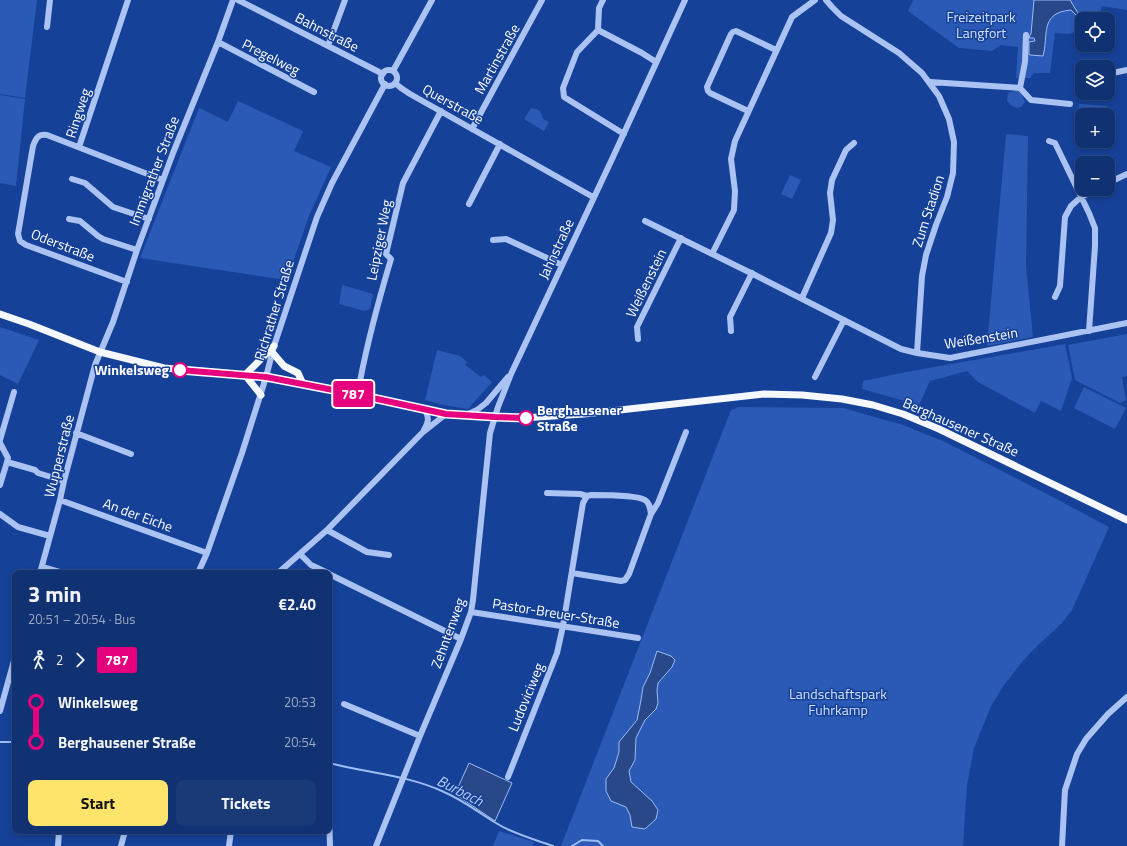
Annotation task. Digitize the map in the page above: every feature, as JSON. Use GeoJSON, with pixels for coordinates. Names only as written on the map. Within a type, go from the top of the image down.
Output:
{"type":"FeatureCollection","features":[{"type":"Feature","properties":{"kind":"main road"},"geometry":{"type":"LineString","coordinates":[[0,314],[100,352],[169,369],[266,377],[446,414]]}},
{"type":"Feature","properties":{"kind":"main road"},"geometry":{"type":"LineString","coordinates":[[245,375],[273,349],[284,366],[298,373],[303,384]]}},
{"type":"Feature","properties":{"kind":"main road"},"geometry":{"type":"LineString","coordinates":[[245,375],[261,394]]}},
{"type":"Feature","properties":{"kind":"main road","name":"Berghausener Straße"},"geometry":{"type":"LineString","coordinates":[[446,414],[524,418],[568,415],[764,394],[802,395],[842,399],[873,405],[904,414],[939,429],[1127,520]]}},
{"type":"Feature","properties":{"kind":"street"},"geometry":{"type":"LineString","coordinates":[[47,27],[50,0]]}},
{"type":"Feature","properties":{"kind":"street","name":"Ringweg"},"geometry":{"type":"LineString","coordinates":[[128,0],[79,148],[164,180]]}},
{"type":"Feature","properties":{"kind":"street","name":"Immigrather Straße"},"geometry":{"type":"LineString","coordinates":[[100,352],[113,322],[173,153],[218,42],[233,0]]}},
{"type":"Feature","properties":{"kind":"street","name":"Bahnstraße"},"geometry":{"type":"LineString","coordinates":[[238,0],[383,74]]}},
{"type":"Feature","properties":{"kind":"street"},"geometry":{"type":"LineString","coordinates":[[254,8],[256,0]]}},
{"type":"Feature","properties":{"kind":"street"},"geometry":{"type":"LineString","coordinates":[[328,46],[345,0]]}},
{"type":"Feature","properties":{"kind":"street"},"geometry":{"type":"LineString","coordinates":[[392,71],[432,0]]}},
{"type":"Feature","properties":{"kind":"street","name":"Martinstraße"},"geometry":{"type":"LineString","coordinates":[[472,129],[542,0]]}},
{"type":"Feature","properties":{"kind":"street"},"geometry":{"type":"LineString","coordinates":[[603,0],[599,8],[598,30],[577,52],[564,88],[564,97],[624,134]]}},
{"type":"Feature","properties":{"kind":"street","name":"Jahnstraße"},"geometry":{"type":"LineString","coordinates":[[495,417],[511,374],[593,197],[624,134],[685,0]]}},
{"type":"Feature","properties":{"kind":"street"},"geometry":{"type":"LineString","coordinates":[[712,254],[734,210],[735,191],[731,159],[735,141],[792,16],[814,0]]}},
{"type":"Feature","properties":{"kind":"street","name":"Zum Stadion"},"geometry":{"type":"LineString","coordinates":[[826,0],[842,16],[899,53],[922,73],[939,96],[949,119],[954,142],[953,173],[926,255],[922,276],[917,353]]}},
{"type":"Feature","properties":{"kind":"street"},"geometry":{"type":"LineString","coordinates":[[598,30],[656,62]]}},
{"type":"Feature","properties":{"kind":"street"},"geometry":{"type":"LineString","coordinates":[[748,112],[710,93],[707,88],[731,34],[736,31],[776,50]]}},
{"type":"Feature","properties":{"kind":"street"},"geometry":{"type":"LineString","coordinates":[[1020,88],[1025,62],[1026,35]]}},
{"type":"Feature","properties":{"kind":"street","name":"Pregelweg"},"geometry":{"type":"LineString","coordinates":[[218,42],[314,92]]}},
{"type":"Feature","properties":{"kind":"street"},"geometry":{"type":"LineString","coordinates":[[388,70],[392,71],[396,75],[395,83],[390,85],[385,84],[382,80],[383,74],[388,70]]}},
{"type":"Feature","properties":{"kind":"street"},"geometry":{"type":"LineString","coordinates":[[1115,73],[1127,70]]}},
{"type":"Feature","properties":{"kind":"street"},"geometry":{"type":"LineString","coordinates":[[930,82],[1020,88],[1031,100],[1070,104]]}},
{"type":"Feature","properties":{"kind":"street","name":"Querstraße"},"geometry":{"type":"LineString","coordinates":[[395,83],[401,88],[472,129],[593,197]]}},
{"type":"Feature","properties":{"kind":"street","name":"Richrather Straße"},"geometry":{"type":"LineString","coordinates":[[199,570],[207,553],[261,394],[273,349],[317,217],[332,183],[385,84]]}},
{"type":"Feature","properties":{"kind":"street","name":"Leipziger Weg"},"geometry":{"type":"LineString","coordinates":[[360,381],[380,295],[391,259],[386,254],[403,183],[442,111]]}},
{"type":"Feature","properties":{"kind":"street","name":"Oderstraße"},"geometry":{"type":"LineString","coordinates":[[79,148],[47,135],[42,134],[36,139],[33,146],[18,234],[20,241],[32,248],[127,282]]}},
{"type":"Feature","properties":{"kind":"street"},"geometry":{"type":"LineString","coordinates":[[1049,141],[1055,143],[1095,228],[1089,331]]}},
{"type":"Feature","properties":{"kind":"street"},"geometry":{"type":"LineString","coordinates":[[802,298],[831,233],[833,220],[830,193],[832,180],[846,150],[854,143]]}},
{"type":"Feature","properties":{"kind":"street"},"geometry":{"type":"LineString","coordinates":[[469,204],[500,144]]}},
{"type":"Feature","properties":{"kind":"street"},"geometry":{"type":"LineString","coordinates":[[1115,180],[1127,174]]}},
{"type":"Feature","properties":{"kind":"street"},"geometry":{"type":"LineString","coordinates":[[72,179],[85,183],[113,207],[149,219]]}},
{"type":"Feature","properties":{"kind":"street"},"geometry":{"type":"LineString","coordinates":[[1055,297],[1060,286],[1065,217],[1071,206],[1081,197]]}},
{"type":"Feature","properties":{"kind":"street"},"geometry":{"type":"LineString","coordinates":[[69,219],[80,221],[103,239],[138,250]]}},
{"type":"Feature","properties":{"kind":"street","name":"Weißenstein"},"geometry":{"type":"LineString","coordinates":[[645,221],[901,348],[917,353],[950,358],[1127,324]]}},
{"type":"Feature","properties":{"kind":"street","name":"Weißenstein"},"geometry":{"type":"LineString","coordinates":[[638,339],[637,327],[681,238]]}},
{"type":"Feature","properties":{"kind":"street"},"geometry":{"type":"LineString","coordinates":[[493,240],[506,239],[562,265]]}},
{"type":"Feature","properties":{"kind":"street"},"geometry":{"type":"LineString","coordinates":[[731,331],[730,317],[752,273]]}},
{"type":"Feature","properties":{"kind":"street"},"geometry":{"type":"LineString","coordinates":[[815,377],[844,320]]}},
{"type":"Feature","properties":{"kind":"street","name":"Wupperstraße"},"geometry":{"type":"LineString","coordinates":[[41,570],[60,500],[76,432],[100,352]]}},
{"type":"Feature","properties":{"kind":"street","name":"Jahnstraße"},"geometry":{"type":"LineString","coordinates":[[466,415],[477,410],[486,403],[511,374]]}},
{"type":"Feature","properties":{"kind":"street"},"geometry":{"type":"LineString","coordinates":[[0,485],[8,458],[0,442],[1,433],[14,392]]}},
{"type":"Feature","properties":{"kind":"street"},"geometry":{"type":"LineString","coordinates":[[422,433],[428,422],[425,409]]}},
{"type":"Feature","properties":{"kind":"street"},"geometry":{"type":"LineString","coordinates":[[281,570],[326,530],[422,433],[446,414]]}},
{"type":"Feature","properties":{"kind":"street","name":"Zehntenweg"},"geometry":{"type":"LineString","coordinates":[[376,846],[471,612],[474,600],[490,433],[495,417]]}},
{"type":"Feature","properties":{"kind":"street"},"geometry":{"type":"LineString","coordinates":[[76,432],[130,454]]}},
{"type":"Feature","properties":{"kind":"street"},"geometry":{"type":"LineString","coordinates":[[572,573],[621,581],[625,580],[629,574],[651,514],[658,503],[686,432]]}},
{"type":"Feature","properties":{"kind":"street"},"geometry":{"type":"LineString","coordinates":[[7,462],[35,470],[38,473],[64,481]]}},
{"type":"Feature","properties":{"kind":"street"},"geometry":{"type":"LineString","coordinates":[[547,493],[580,494],[587,496],[603,495],[646,500],[651,514]]}},
{"type":"Feature","properties":{"kind":"street","name":"Ludoviciweg"},"geometry":{"type":"LineString","coordinates":[[508,776],[557,653],[563,626],[583,503],[587,496]]}},
{"type":"Feature","properties":{"kind":"street","name":"An der Eiche"},"geometry":{"type":"LineString","coordinates":[[60,500],[207,553]]}},
{"type":"Feature","properties":{"kind":"street"},"geometry":{"type":"LineString","coordinates":[[0,514],[18,527],[50,536]]}},
{"type":"Feature","properties":{"kind":"street"},"geometry":{"type":"LineString","coordinates":[[326,530],[367,552],[389,555]]}},
{"type":"Feature","properties":{"kind":"street"},"geometry":{"type":"LineString","coordinates":[[300,554],[311,565],[322,570]]}},
{"type":"Feature","properties":{"kind":"street"},"geometry":{"type":"LineString","coordinates":[[332,575],[461,639]]}},
{"type":"Feature","properties":{"kind":"street","name":"Pastor-Breuer-Straße"},"geometry":{"type":"LineString","coordinates":[[471,612],[638,638]]}},
{"type":"Feature","properties":{"kind":"street"},"geometry":{"type":"LineString","coordinates":[[0,711],[12,668]]}},
{"type":"Feature","properties":{"kind":"street"},"geometry":{"type":"LineString","coordinates":[[1062,846],[1065,790],[1077,754],[1090,734],[1108,714],[1127,697]]}},
{"type":"Feature","properties":{"kind":"street"},"geometry":{"type":"LineString","coordinates":[[344,704],[420,736]]}},
{"type":"Feature","properties":{"kind":"street"},"geometry":{"type":"LineString","coordinates":[[58,846],[59,834]]}},
{"type":"Feature","properties":{"kind":"street"},"geometry":{"type":"LineString","coordinates":[[121,846],[124,834]]}},
{"type":"Feature","properties":{"kind":"street"},"geometry":{"type":"LineString","coordinates":[[229,846],[231,834]]}},
{"type":"Feature","properties":{"kind":"street"},"geometry":{"type":"LineString","coordinates":[[330,834],[330,846]]}},
{"type":"Feature","properties":{"kind":"green space"},"geometry":{"type":"Polygon","coordinates":[[[0,0],[37,0],[25,98],[0,94],[0,0]]]}},
{"type":"Feature","properties":{"kind":"green space","name":"Freizeitpark Langfort"},"geometry":{"type":"Polygon","coordinates":[[[913,0],[1127,0],[1127,10],[1102,6],[1101,12],[1075,12],[1075,32],[1069,34],[1055,33],[1050,73],[1034,73],[1030,78],[1016,78],[1018,47],[1001,45],[992,51],[959,48],[908,11],[913,0]]]}},
{"type":"Feature","properties":{"kind":"green space"},"geometry":{"type":"Polygon","coordinates":[[[1016,89],[1020,91],[1025,102],[1021,107],[1016,108],[1007,101],[1008,93],[1016,89]]]}},
{"type":"Feature","properties":{"kind":"green space"},"geometry":{"type":"Polygon","coordinates":[[[0,95],[25,99],[16,186],[0,183],[0,95]]]}},
{"type":"Feature","properties":{"kind":"green space"},"geometry":{"type":"Polygon","coordinates":[[[238,101],[303,131],[294,151],[331,167],[309,216],[286,280],[140,258],[199,108],[228,122],[238,101]]]}},
{"type":"Feature","properties":{"kind":"green space"},"geometry":{"type":"Polygon","coordinates":[[[1079,104],[1107,106],[1107,108],[1079,108],[1079,104]]]}},
{"type":"Feature","properties":{"kind":"green space"},"geometry":{"type":"Polygon","coordinates":[[[531,108],[537,109],[541,113],[543,119],[549,122],[544,131],[524,119],[531,108]]]}},
{"type":"Feature","properties":{"kind":"green space"},"geometry":{"type":"Polygon","coordinates":[[[1006,134],[1028,136],[1026,267],[1033,337],[987,346],[1006,134]]]}},
{"type":"Feature","properties":{"kind":"green space"},"geometry":{"type":"Polygon","coordinates":[[[790,175],[801,180],[792,199],[781,194],[790,175]]]}},
{"type":"Feature","properties":{"kind":"green space"},"geometry":{"type":"Polygon","coordinates":[[[342,285],[373,294],[370,309],[364,311],[339,304],[342,285]]]}},
{"type":"Feature","properties":{"kind":"green space"},"geometry":{"type":"Polygon","coordinates":[[[0,327],[39,340],[18,384],[0,375],[0,327]]]}},
{"type":"Feature","properties":{"kind":"green space"},"geometry":{"type":"Polygon","coordinates":[[[1127,334],[1127,376],[1122,377],[1126,400],[1120,403],[1075,380],[1068,345],[1127,334]]]}},
{"type":"Feature","properties":{"kind":"green space"},"geometry":{"type":"Polygon","coordinates":[[[1065,344],[1072,378],[1061,411],[1041,401],[1035,413],[978,382],[967,371],[930,381],[919,405],[862,389],[863,381],[1065,344]]]}},
{"type":"Feature","properties":{"kind":"green space"},"geometry":{"type":"Polygon","coordinates":[[[437,350],[460,356],[467,362],[465,365],[481,377],[484,375],[492,382],[468,409],[425,400],[437,350]]]}},
{"type":"Feature","properties":{"kind":"green space"},"geometry":{"type":"Polygon","coordinates":[[[1084,387],[1126,408],[1115,429],[1074,408],[1084,387]]]}},
{"type":"Feature","properties":{"kind":"green space","name":"Landschaftspark Fuhrkamp"},"geometry":{"type":"Polygon","coordinates":[[[739,407],[843,408],[903,425],[945,442],[1109,527],[1072,610],[1061,624],[1022,662],[1004,685],[991,706],[974,748],[967,785],[963,846],[561,846],[731,410],[739,407]]]}},
{"type":"Feature","properties":{"kind":"green space"},"geometry":{"type":"Polygon","coordinates":[[[499,831],[534,842],[532,846],[493,846],[499,831]]]}},
{"type":"Feature","properties":{"kind":"water"},"geometry":{"type":"Polygon","coordinates":[[[1034,0],[1070,0],[1077,12],[1075,12],[1075,14],[1071,10],[1061,12],[1050,20],[1047,26],[1043,56],[1029,54],[1029,42],[1035,41],[1034,38],[1029,38],[1031,34],[1034,0]]]}},
{"type":"Feature","properties":{"kind":"water"},"geometry":{"type":"Polygon","coordinates":[[[657,651],[671,656],[675,660],[672,667],[658,683],[658,703],[656,709],[645,720],[636,738],[635,760],[629,771],[631,782],[652,801],[658,810],[656,819],[645,829],[632,827],[630,815],[626,807],[611,801],[606,791],[606,779],[614,768],[619,752],[619,742],[637,720],[643,687],[650,673],[657,651]]]}},
{"type":"Feature","properties":{"kind":"water"},"geometry":{"type":"Polygon","coordinates":[[[469,763],[512,783],[495,821],[455,794],[469,763]]]}},
{"type":"Feature","properties":{"kind":"waterway","name":"Burbach"},"geometry":{"type":"LineString","coordinates":[[0,742],[12,742]]}},
{"type":"Feature","properties":{"kind":"waterway","name":"Burbach"},"geometry":{"type":"LineString","coordinates":[[332,764],[402,778],[430,786],[458,799],[509,830],[553,846]]}},
{"type":"Feature","properties":{"kind":"waterway","name":"Burbach"},"geometry":{"type":"LineString","coordinates":[[572,846],[582,840],[598,841],[603,846]]}},
{"type":"Feature","properties":{"kind":"bus line","name":"787"},"geometry":{"type":"LineString","coordinates":[[180,370],[266,377],[446,414],[526,418]]}},
{"type":"Feature","properties":{"kind":"place","name":"Winkelsweg"},"geometry":{"type":"Point","coordinates":[180,370]}},
{"type":"Feature","properties":{"kind":"place","name":"Berghausener Straße"},"geometry":{"type":"Point","coordinates":[526,418]}}]}
